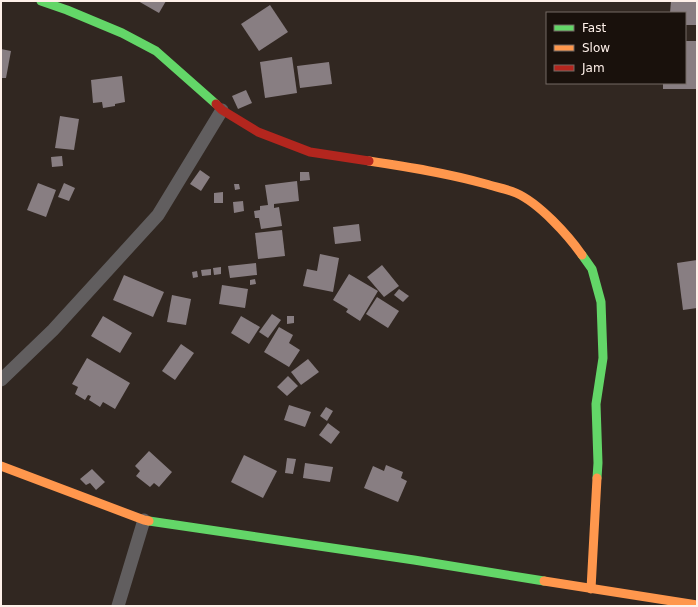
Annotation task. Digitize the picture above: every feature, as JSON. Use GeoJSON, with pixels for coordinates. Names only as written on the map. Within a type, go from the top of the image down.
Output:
{"type":"FeatureCollection","features":[{"type":"Feature","properties":{"kind":"street"},"geometry":{"type":"LineString","coordinates":[[40,1],[67,10],[122,34],[156,51],[222,110],[258,132],[310,152],[428,170],[478,182],[516,194],[537,206],[572,241],[592,269],[601,302],[603,358],[596,404],[598,463],[591,589]]}},
{"type":"Feature","properties":{"kind":"street"},"geometry":{"type":"LineString","coordinates":[[1,380],[53,330],[158,215],[222,110]]}},
{"type":"Feature","properties":{"kind":"street"},"geometry":{"type":"LineString","coordinates":[[1,466],[144,520],[414,560],[697,605]]}},
{"type":"Feature","properties":{"kind":"street"},"geometry":{"type":"LineString","coordinates":[[118,606],[144,520]]}},
{"type":"Feature","properties":{"kind":"building"},"geometry":{"type":"Polygon","coordinates":[[[138,1],[166,1],[159,13],[138,1]]]}},
{"type":"Feature","properties":{"kind":"building"},"geometry":{"type":"Polygon","coordinates":[[[671,1],[697,1],[697,25],[686,25],[686,12],[670,12],[671,1]]]}},
{"type":"Feature","properties":{"kind":"building"},"geometry":{"type":"Polygon","coordinates":[[[270,5],[288,32],[259,51],[241,24],[270,5]]]}},
{"type":"Feature","properties":{"kind":"building"},"geometry":{"type":"Polygon","coordinates":[[[686,41],[697,41],[697,89],[663,89],[663,84],[686,84],[686,41]]]}},
{"type":"Feature","properties":{"kind":"building"},"geometry":{"type":"Polygon","coordinates":[[[1,49],[11,51],[6,78],[1,78],[1,49]]]}},
{"type":"Feature","properties":{"kind":"building"},"geometry":{"type":"Polygon","coordinates":[[[292,57],[297,93],[265,98],[260,62],[292,57]]]}},
{"type":"Feature","properties":{"kind":"building"},"geometry":{"type":"Polygon","coordinates":[[[329,62],[332,84],[300,88],[297,66],[329,62]]]}},
{"type":"Feature","properties":{"kind":"building"},"geometry":{"type":"Polygon","coordinates":[[[122,76],[125,102],[115,104],[115,106],[103,108],[102,102],[93,103],[91,80],[122,76]]]}},
{"type":"Feature","properties":{"kind":"building"},"geometry":{"type":"Polygon","coordinates":[[[246,90],[252,103],[238,109],[232,96],[246,90]]]}},
{"type":"Feature","properties":{"kind":"building"},"geometry":{"type":"Polygon","coordinates":[[[60,116],[79,119],[74,150],[55,148],[60,116]]]}},
{"type":"Feature","properties":{"kind":"building"},"geometry":{"type":"Polygon","coordinates":[[[62,156],[63,166],[52,167],[51,157],[62,156]]]}},
{"type":"Feature","properties":{"kind":"building"},"geometry":{"type":"Polygon","coordinates":[[[200,170],[210,177],[201,191],[190,184],[200,170]]]}},
{"type":"Feature","properties":{"kind":"building"},"geometry":{"type":"Polygon","coordinates":[[[300,172],[309,172],[310,180],[300,181],[300,172]]]}},
{"type":"Feature","properties":{"kind":"building"},"geometry":{"type":"Polygon","coordinates":[[[297,181],[299,201],[274,204],[274,208],[279,207],[282,226],[261,229],[259,218],[255,218],[254,211],[260,210],[260,206],[268,205],[265,185],[297,181]]]}},
{"type":"Feature","properties":{"kind":"building"},"geometry":{"type":"Polygon","coordinates":[[[38,183],[56,190],[46,217],[27,210],[38,183]]]}},
{"type":"Feature","properties":{"kind":"building"},"geometry":{"type":"Polygon","coordinates":[[[64,183],[75,188],[69,201],[58,197],[64,183]]]}},
{"type":"Feature","properties":{"kind":"building"},"geometry":{"type":"Polygon","coordinates":[[[234,184],[239,184],[240,189],[235,190],[234,184]]]}},
{"type":"Feature","properties":{"kind":"building"},"geometry":{"type":"Polygon","coordinates":[[[223,192],[223,203],[214,203],[214,193],[223,192]]]}},
{"type":"Feature","properties":{"kind":"building"},"geometry":{"type":"Polygon","coordinates":[[[243,201],[244,211],[234,213],[233,202],[243,201]]]}},
{"type":"Feature","properties":{"kind":"building"},"geometry":{"type":"Polygon","coordinates":[[[359,224],[361,241],[335,244],[333,227],[359,224]]]}},
{"type":"Feature","properties":{"kind":"building"},"geometry":{"type":"Polygon","coordinates":[[[282,230],[285,256],[258,259],[255,233],[282,230]]]}},
{"type":"Feature","properties":{"kind":"building"},"geometry":{"type":"Polygon","coordinates":[[[320,254],[339,258],[333,292],[303,286],[307,269],[317,271],[320,254]]]}},
{"type":"Feature","properties":{"kind":"building"},"geometry":{"type":"Polygon","coordinates":[[[697,260],[697,308],[683,310],[677,263],[697,260]]]}},
{"type":"Feature","properties":{"kind":"building"},"geometry":{"type":"Polygon","coordinates":[[[256,263],[257,275],[230,278],[228,266],[256,263]]]}},
{"type":"Feature","properties":{"kind":"building"},"geometry":{"type":"Polygon","coordinates":[[[382,265],[399,286],[384,297],[367,277],[382,265]]]}},
{"type":"Feature","properties":{"kind":"building"},"geometry":{"type":"Polygon","coordinates":[[[221,267],[221,274],[214,275],[213,268],[221,267]]]}},
{"type":"Feature","properties":{"kind":"building"},"geometry":{"type":"Polygon","coordinates":[[[211,269],[211,275],[202,276],[201,270],[211,269]]]}},
{"type":"Feature","properties":{"kind":"building"},"geometry":{"type":"Polygon","coordinates":[[[197,271],[198,277],[193,278],[192,272],[197,271]]]}},
{"type":"Feature","properties":{"kind":"building"},"geometry":{"type":"Polygon","coordinates":[[[349,274],[378,291],[360,321],[346,312],[348,309],[333,300],[349,274]]]}},
{"type":"Feature","properties":{"kind":"building"},"geometry":{"type":"Polygon","coordinates":[[[124,275],[164,292],[153,317],[113,300],[124,275]]]}},
{"type":"Feature","properties":{"kind":"building"},"geometry":{"type":"Polygon","coordinates":[[[255,279],[256,284],[250,285],[250,280],[255,279]]]}},
{"type":"Feature","properties":{"kind":"building"},"geometry":{"type":"Polygon","coordinates":[[[222,285],[248,289],[245,308],[219,304],[222,285]]]}},
{"type":"Feature","properties":{"kind":"building"},"geometry":{"type":"Polygon","coordinates":[[[399,289],[409,296],[403,302],[394,295],[399,289]]]}},
{"type":"Feature","properties":{"kind":"building"},"geometry":{"type":"Polygon","coordinates":[[[172,295],[191,299],[186,325],[167,322],[172,295]]]}},
{"type":"Feature","properties":{"kind":"building"},"geometry":{"type":"Polygon","coordinates":[[[377,297],[399,311],[388,328],[366,314],[377,297]]]}},
{"type":"Feature","properties":{"kind":"building"},"geometry":{"type":"Polygon","coordinates":[[[272,314],[281,320],[268,338],[259,332],[272,314]]]}},
{"type":"Feature","properties":{"kind":"building"},"geometry":{"type":"Polygon","coordinates":[[[103,316],[132,333],[120,353],[91,336],[103,316]]]}},
{"type":"Feature","properties":{"kind":"building"},"geometry":{"type":"Polygon","coordinates":[[[241,316],[260,327],[249,344],[231,333],[241,316]]]}},
{"type":"Feature","properties":{"kind":"building"},"geometry":{"type":"Polygon","coordinates":[[[287,316],[294,316],[294,323],[287,324],[287,316]]]}},
{"type":"Feature","properties":{"kind":"building"},"geometry":{"type":"Polygon","coordinates":[[[279,327],[293,335],[289,343],[300,350],[289,367],[264,352],[279,327]]]}},
{"type":"Feature","properties":{"kind":"building"},"geometry":{"type":"Polygon","coordinates":[[[181,344],[194,353],[175,380],[162,371],[181,344]]]}},
{"type":"Feature","properties":{"kind":"building"},"geometry":{"type":"Polygon","coordinates":[[[87,358],[130,383],[115,409],[103,402],[100,407],[89,400],[91,396],[88,395],[85,400],[75,394],[78,387],[72,384],[87,358]]]}},
{"type":"Feature","properties":{"kind":"building"},"geometry":{"type":"Polygon","coordinates":[[[308,359],[319,372],[301,385],[291,372],[308,359]]]}},
{"type":"Feature","properties":{"kind":"building"},"geometry":{"type":"Polygon","coordinates":[[[288,376],[298,386],[287,396],[277,387],[288,376]]]}},
{"type":"Feature","properties":{"kind":"building"},"geometry":{"type":"Polygon","coordinates":[[[289,405],[311,412],[305,427],[284,420],[289,405]]]}},
{"type":"Feature","properties":{"kind":"building"},"geometry":{"type":"Polygon","coordinates":[[[326,407],[333,411],[327,421],[320,416],[326,407]]]}},
{"type":"Feature","properties":{"kind":"building"},"geometry":{"type":"Polygon","coordinates":[[[328,423],[340,432],[331,444],[319,435],[328,423]]]}},
{"type":"Feature","properties":{"kind":"building"},"geometry":{"type":"Polygon","coordinates":[[[149,451],[172,472],[159,487],[154,483],[150,487],[136,476],[140,471],[135,466],[149,451]]]}},
{"type":"Feature","properties":{"kind":"building"},"geometry":{"type":"Polygon","coordinates":[[[244,455],[277,471],[263,498],[231,482],[244,455]]]}},
{"type":"Feature","properties":{"kind":"building"},"geometry":{"type":"Polygon","coordinates":[[[287,458],[296,459],[293,474],[285,473],[287,458]]]}},
{"type":"Feature","properties":{"kind":"building"},"geometry":{"type":"Polygon","coordinates":[[[305,463],[333,467],[330,482],[303,478],[305,463]]]}},
{"type":"Feature","properties":{"kind":"building"},"geometry":{"type":"Polygon","coordinates":[[[386,465],[403,472],[401,478],[407,481],[398,502],[364,488],[373,466],[384,471],[386,465]]]}},
{"type":"Feature","properties":{"kind":"building"},"geometry":{"type":"Polygon","coordinates":[[[92,469],[105,482],[96,490],[90,483],[86,485],[80,479],[92,469]]]}},
{"type":"Feature","properties":{"kind":"traffic: fast"},"geometry":{"type":"LineString","coordinates":[[41,1],[122,33],[156,51],[216,104]]}},
{"type":"Feature","properties":{"kind":"traffic: fast"},"geometry":{"type":"LineString","coordinates":[[582,255],[592,269],[601,302],[603,358],[596,404],[598,463],[597,478]]}},
{"type":"Feature","properties":{"kind":"traffic: fast"},"geometry":{"type":"LineString","coordinates":[[149,521],[414,560],[544,581]]}},
{"type":"Feature","properties":{"kind":"traffic: slow"},"geometry":{"type":"LineString","coordinates":[[369,161],[457,177],[516,193],[534,204],[552,220],[582,255]]}},
{"type":"Feature","properties":{"kind":"traffic: slow"},"geometry":{"type":"LineString","coordinates":[[1,466],[149,521]]}},
{"type":"Feature","properties":{"kind":"traffic: slow"},"geometry":{"type":"LineString","coordinates":[[591,589],[597,478]]}},
{"type":"Feature","properties":{"kind":"traffic: slow"},"geometry":{"type":"LineString","coordinates":[[544,581],[697,605]]}},
{"type":"Feature","properties":{"kind":"traffic: jam"},"geometry":{"type":"LineString","coordinates":[[216,104],[222,110],[258,132],[310,152],[369,161]]}}]}
